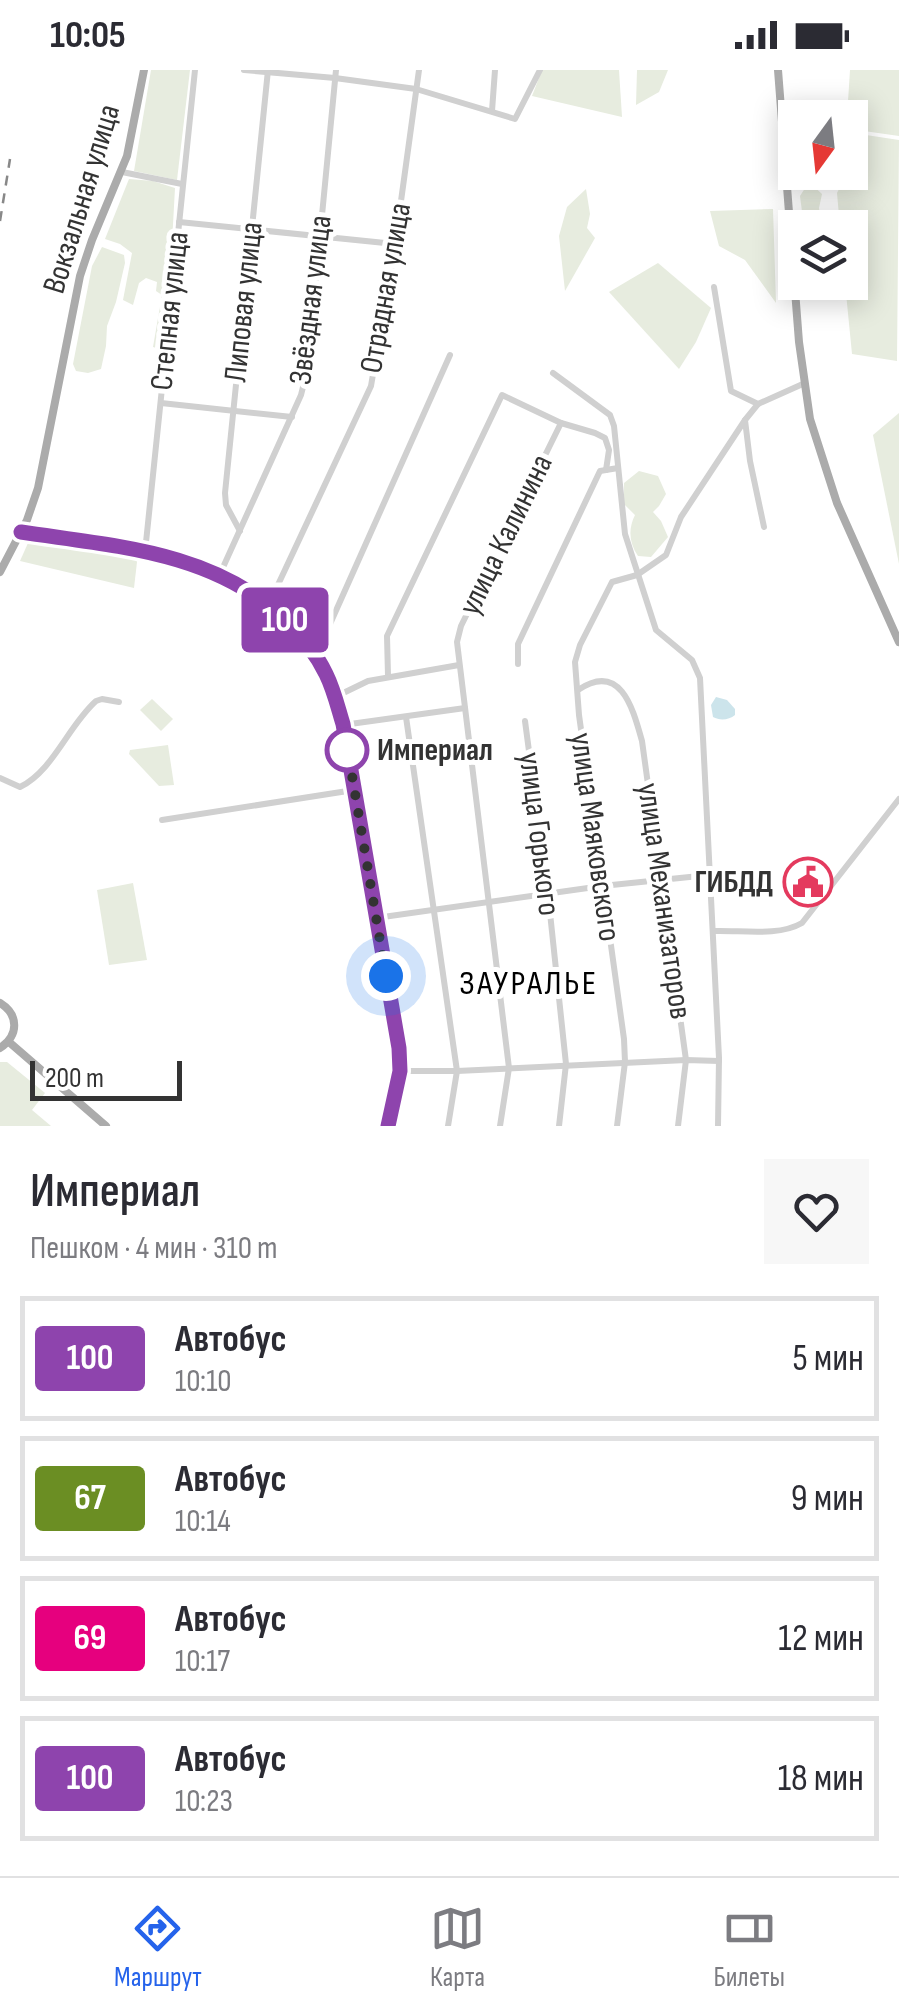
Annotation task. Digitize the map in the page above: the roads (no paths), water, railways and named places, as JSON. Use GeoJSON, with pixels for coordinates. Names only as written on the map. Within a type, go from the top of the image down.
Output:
{"type":"FeatureCollection","features":[{"type":"Feature","properties":{"kind":"main road","name":"Вокзальная улица"},"geometry":{"type":"LineString","coordinates":[[0,572],[33,504],[84,259],[122,172],[144,70]]}},
{"type":"Feature","properties":{"kind":"main road"},"geometry":{"type":"LineString","coordinates":[[778,70],[799,342],[810,419],[827,477],[899,642]]}},
{"type":"Feature","properties":{"kind":"main road"},"geometry":{"type":"LineString","coordinates":[[0,1003],[14,1018],[14,1033],[0,1048]]}},
{"type":"Feature","properties":{"kind":"main road"},"geometry":{"type":"LineString","coordinates":[[9,1042],[106,1126]]}},
{"type":"Feature","properties":{"kind":"street","name":"Степная улица"},"geometry":{"type":"LineString","coordinates":[[144,552],[196,70]]}},
{"type":"Feature","properties":{"kind":"street"},"geometry":{"type":"LineString","coordinates":[[244,70],[336,74],[416,89],[515,119],[540,70]]}},
{"type":"Feature","properties":{"kind":"street","name":"Отрадная улица"},"geometry":{"type":"LineString","coordinates":[[269,604],[371,386],[396,244],[419,70]]}},
{"type":"Feature","properties":{"kind":"street"},"geometry":{"type":"LineString","coordinates":[[492,112],[495,70]]}},
{"type":"Feature","properties":{"kind":"street","name":"Липовая улица"},"geometry":{"type":"LineString","coordinates":[[240,531],[226,506],[232,408],[268,72]]}},
{"type":"Feature","properties":{"kind":"street","name":"Звёздная улица"},"geometry":{"type":"LineString","coordinates":[[220,574],[301,396],[307,371],[336,74]]}},
{"type":"Feature","properties":{"kind":"street"},"geometry":{"type":"LineString","coordinates":[[122,172],[182,184]]}},
{"type":"Feature","properties":{"kind":"street"},"geometry":{"type":"LineString","coordinates":[[178,222],[396,244]]}},
{"type":"Feature","properties":{"kind":"street"},"geometry":{"type":"LineString","coordinates":[[714,287],[731,390],[758,404],[804,382]]}},
{"type":"Feature","properties":{"kind":"street"},"geometry":{"type":"LineString","coordinates":[[313,651],[326,633],[450,355]]}},
{"type":"Feature","properties":{"kind":"street"},"geometry":{"type":"LineString","coordinates":[[553,372],[610,415],[625,534],[637,575],[656,630],[692,660],[700,678],[714,931],[718,1126]]}},
{"type":"Feature","properties":{"kind":"street"},"geometry":{"type":"LineString","coordinates":[[388,676],[388,636],[502,395],[561,423],[605,438],[609,450],[606,470]]}},
{"type":"Feature","properties":{"kind":"street"},"geometry":{"type":"LineString","coordinates":[[161,402],[292,416]]}},
{"type":"Feature","properties":{"kind":"street","name":"улица Маяковского"},"geometry":{"type":"LineString","coordinates":[[617,1126],[625,1062],[574,662],[612,582],[637,575],[666,555],[681,517],[758,404]]}},
{"type":"Feature","properties":{"kind":"street"},"geometry":{"type":"LineString","coordinates":[[745,420],[764,527]]}},
{"type":"Feature","properties":{"kind":"street","name":"улица Калинина"},"geometry":{"type":"LineString","coordinates":[[500,1126],[509,1068],[457,642],[461,626],[561,423]]}},
{"type":"Feature","properties":{"kind":"street"},"geometry":{"type":"LineString","coordinates":[[518,664],[518,644],[600,471],[618,468]]}},
{"type":"Feature","properties":{"kind":"street"},"geometry":{"type":"LineString","coordinates":[[21,532],[144,552],[220,574],[269,604],[313,651],[326,674],[343,724],[399,1048],[400,1071],[388,1126]]}},
{"type":"Feature","properties":{"kind":"street"},"geometry":{"type":"LineString","coordinates":[[335,697],[368,680],[458,665]]}},
{"type":"Feature","properties":{"kind":"street","name":"улица Механизаторов"},"geometry":{"type":"LineString","coordinates":[[578,690],[602,680],[624,692],[642,741],[686,1060],[678,1126]]}},
{"type":"Feature","properties":{"kind":"street"},"geometry":{"type":"LineString","coordinates":[[0,778],[20,788],[30,783],[96,701],[119,702]]}},
{"type":"Feature","properties":{"kind":"street"},"geometry":{"type":"LineString","coordinates":[[343,724],[465,708]]}},
{"type":"Feature","properties":{"kind":"street"},"geometry":{"type":"LineString","coordinates":[[406,717],[457,1071],[448,1126]]}},
{"type":"Feature","properties":{"kind":"street","name":"улица Горького"},"geometry":{"type":"LineString","coordinates":[[524,721],[566,1064],[559,1126]]}},
{"type":"Feature","properties":{"kind":"street"},"geometry":{"type":"LineString","coordinates":[[162,820],[354,790]]}},
{"type":"Feature","properties":{"kind":"street"},"geometry":{"type":"LineString","coordinates":[[714,931],[780,930],[802,923],[899,799]]}},
{"type":"Feature","properties":{"kind":"street"},"geometry":{"type":"LineString","coordinates":[[376,918],[662,878],[710,875]]}},
{"type":"Feature","properties":{"kind":"street"},"geometry":{"type":"LineString","coordinates":[[400,1071],[719,1061]]}},
{"type":"Feature","properties":{"kind":"water"},"geometry":{"type":"Polygon","coordinates":[[[716,697],[727,700],[735,715],[713,717],[711,705],[716,697]]]}},
{"type":"Feature","properties":{"kind":"railway"},"geometry":{"type":"LineString","coordinates":[[0,221],[10,159]]}},
{"type":"Feature","properties":{"kind":"place","name":"Империал"},"geometry":{"type":"Point","coordinates":[347,750]}},
{"type":"Feature","properties":{"kind":"place","name":"ГИБДД"},"geometry":{"type":"Point","coordinates":[808,882]}},
{"type":"Feature","properties":{"kind":"district","name":"ЗАУРАЛЬЕ"},"geometry":{"type":"Point","coordinates":[529,983]}}]}
